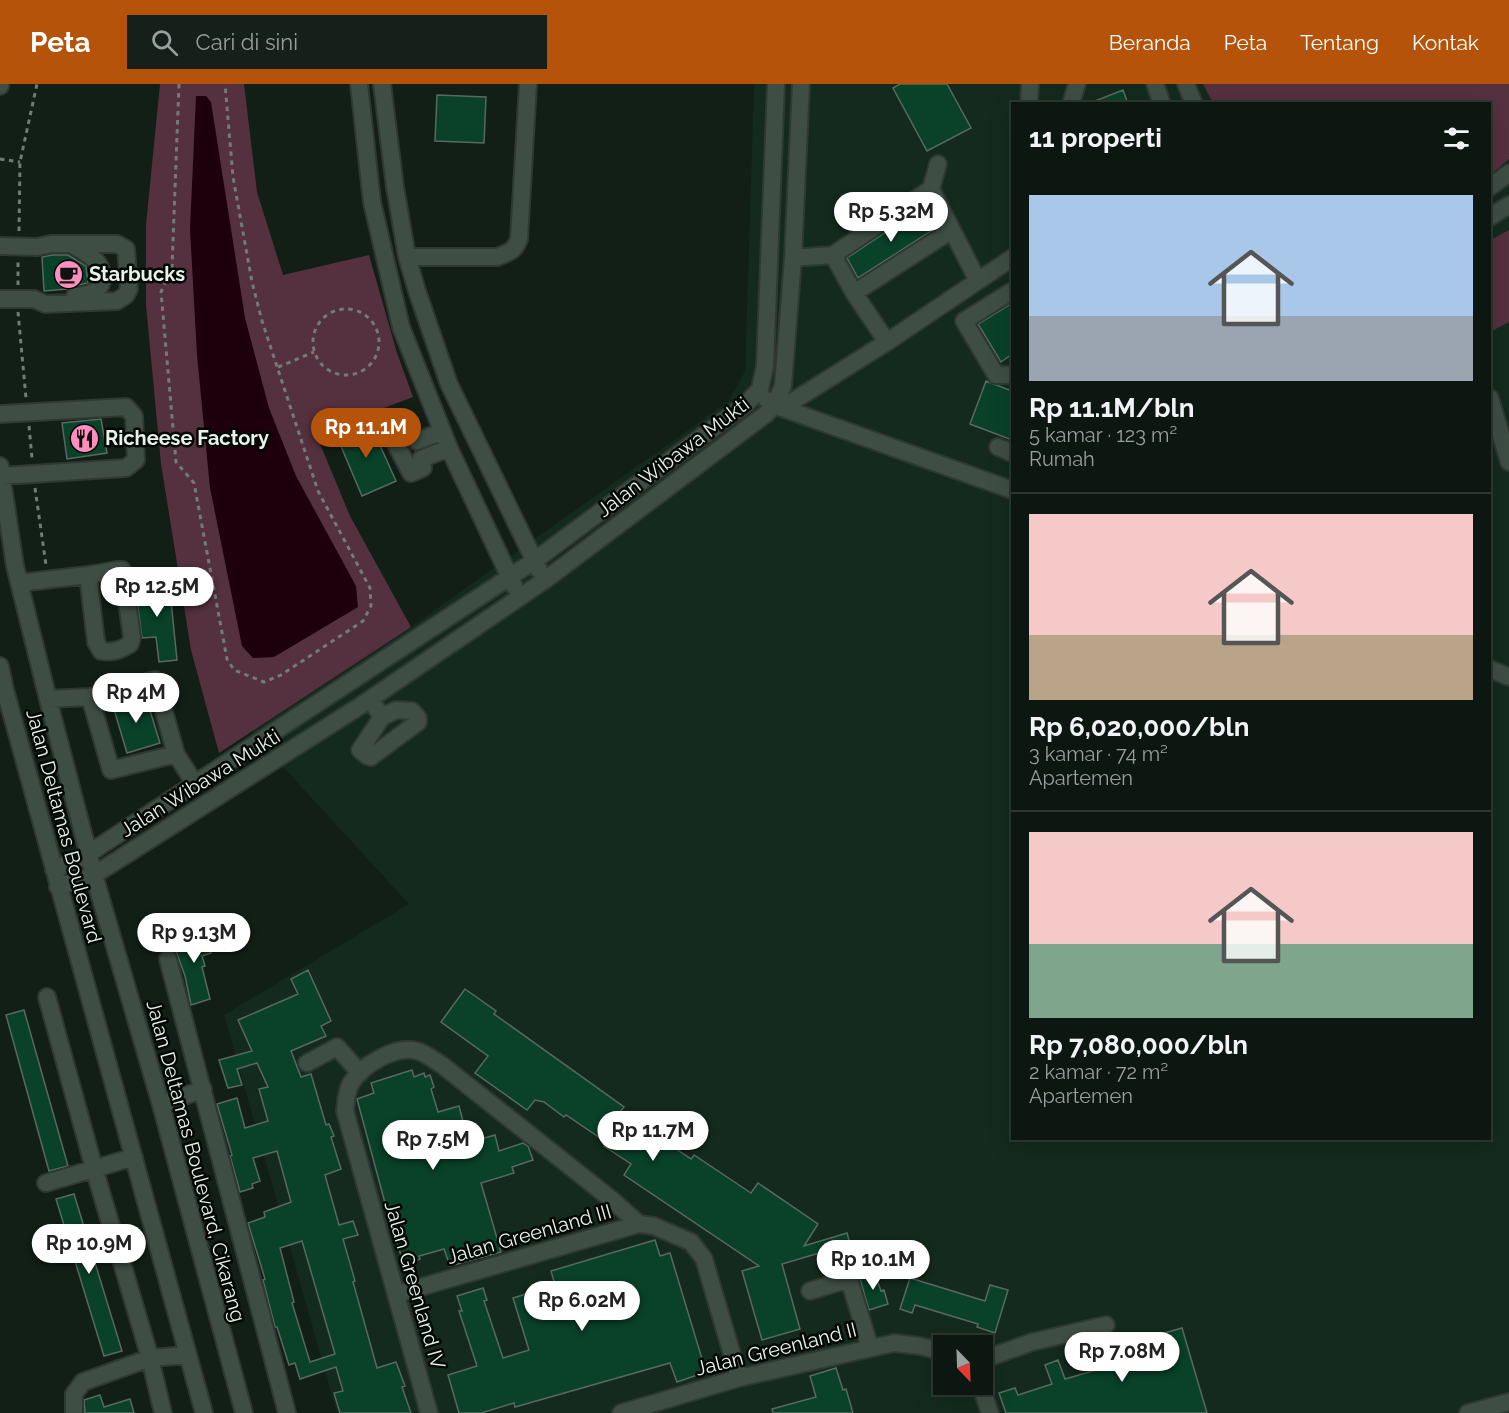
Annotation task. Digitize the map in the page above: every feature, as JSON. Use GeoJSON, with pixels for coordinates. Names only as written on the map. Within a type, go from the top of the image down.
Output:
{"type":"FeatureCollection","features":[{"type":"Feature","properties":{"kind":"street"},"geometry":{"type":"LineString","coordinates":[[359,84],[372,202],[401,327],[442,432],[519,597]]}},
{"type":"Feature","properties":{"kind":"street"},"geometry":{"type":"LineString","coordinates":[[382,84],[394,187],[407,257],[449,384],[545,580]]}},
{"type":"Feature","properties":{"kind":"street"},"geometry":{"type":"LineString","coordinates":[[407,257],[497,257],[509,253],[516,247],[519,239],[528,84]]}},
{"type":"Feature","properties":{"kind":"street","name":"Jalan Wibawa Mukti"},"geometry":{"type":"LineString","coordinates":[[54,870],[88,854],[534,561],[747,404],[760,389],[765,366],[776,84]]}},
{"type":"Feature","properties":{"kind":"street","name":"Jalan Wibawa Mukti"},"geometry":{"type":"LineString","coordinates":[[58,887],[94,875],[365,702],[545,580],[779,406],[783,386],[793,258],[801,84]]}},
{"type":"Feature","properties":{"kind":"street"},"geometry":{"type":"LineString","coordinates":[[1029,102],[1030,84]]}},
{"type":"Feature","properties":{"kind":"street"},"geometry":{"type":"LineString","coordinates":[[1072,102],[1077,84]]}},
{"type":"Feature","properties":{"kind":"street"},"geometry":{"type":"LineString","coordinates":[[1155,84],[1161,102]]}},
{"type":"Feature","properties":{"kind":"street"},"geometry":{"type":"LineString","coordinates":[[1186,84],[1193,102]]}},
{"type":"Feature","properties":{"kind":"street"},"geometry":{"type":"LineString","coordinates":[[793,258],[833,255],[931,189],[938,164]]}},
{"type":"Feature","properties":{"kind":"street"},"geometry":{"type":"LineString","coordinates":[[1491,186],[1509,173]]}},
{"type":"Feature","properties":{"kind":"street"},"geometry":{"type":"LineString","coordinates":[[931,189],[978,281]]}},
{"type":"Feature","properties":{"kind":"street"},"geometry":{"type":"LineString","coordinates":[[1491,216],[1509,205]]}},
{"type":"Feature","properties":{"kind":"street"},"geometry":{"type":"LineString","coordinates":[[854,293],[952,230]]}},
{"type":"Feature","properties":{"kind":"street"},"geometry":{"type":"LineString","coordinates":[[0,299],[93,294],[103,279],[101,267],[71,243]]}},
{"type":"Feature","properties":{"kind":"street"},"geometry":{"type":"LineString","coordinates":[[0,246],[117,244],[126,249],[129,289],[126,295],[117,301],[45,304],[26,299]]}},
{"type":"Feature","properties":{"kind":"street"},"geometry":{"type":"LineString","coordinates":[[833,255],[854,293],[887,342]]}},
{"type":"Feature","properties":{"kind":"street"},"geometry":{"type":"LineString","coordinates":[[779,406],[887,342],[1011,259]]}},
{"type":"Feature","properties":{"kind":"street"},"geometry":{"type":"LineString","coordinates":[[1011,292],[964,321],[996,375],[1011,375]]}},
{"type":"Feature","properties":{"kind":"street"},"geometry":{"type":"LineString","coordinates":[[756,394],[779,406],[1011,490]]}},
{"type":"Feature","properties":{"kind":"street"},"geometry":{"type":"LineString","coordinates":[[1491,401],[1509,462]]}},
{"type":"Feature","properties":{"kind":"street"},"geometry":{"type":"LineString","coordinates":[[0,414],[126,407],[134,416],[136,460],[126,468],[33,473],[1,471]]}},
{"type":"Feature","properties":{"kind":"street"},"geometry":{"type":"LineString","coordinates":[[442,432],[417,441],[403,424],[389,426],[388,429],[411,473],[423,468],[421,459],[449,448]]}},
{"type":"Feature","properties":{"kind":"street","name":"Jalan Deltamas Boulevard, Cikarang"},"geometry":{"type":"LineString","coordinates":[[1,471],[20,588],[48,699],[88,854],[160,1105],[244,1413]]}},
{"type":"Feature","properties":{"kind":"street"},"geometry":{"type":"LineString","coordinates":[[20,588],[89,580],[122,570],[132,638],[130,644],[120,650],[102,651],[96,642],[89,580]]}},
{"type":"Feature","properties":{"kind":"street"},"geometry":{"type":"LineString","coordinates":[[20,588],[48,579],[89,580]]}},
{"type":"Feature","properties":{"kind":"street","name":"Jalan Deltamas Boulevard"},"geometry":{"type":"LineString","coordinates":[[0,666],[2,691],[54,870],[204,1413]]}},
{"type":"Feature","properties":{"kind":"street"},"geometry":{"type":"LineString","coordinates":[[1491,669],[1509,676]]}},
{"type":"Feature","properties":{"kind":"street"},"geometry":{"type":"LineString","coordinates":[[48,699],[90,696],[154,680],[176,754],[195,784]]}},
{"type":"Feature","properties":{"kind":"street"},"geometry":{"type":"LineString","coordinates":[[346,684],[382,717]]}},
{"type":"Feature","properties":{"kind":"street"},"geometry":{"type":"LineString","coordinates":[[90,696],[111,770],[176,754]]}},
{"type":"Feature","properties":{"kind":"street"},"geometry":{"type":"LineString","coordinates":[[168,959],[287,1413]]}},
{"type":"Feature","properties":{"kind":"street"},"geometry":{"type":"LineString","coordinates":[[47,997],[150,1358],[163,1413]]}},
{"type":"Feature","properties":{"kind":"street"},"geometry":{"type":"LineString","coordinates":[[307,1064],[337,1047],[360,1073]]}},
{"type":"Feature","properties":{"kind":"street","name":"Jalan Greenland IV"},"geometry":{"type":"LineString","coordinates":[[429,1413],[346,1115],[347,1093],[353,1080],[388,1053],[419,1052],[442,1065],[639,1224],[654,1226],[691,1242],[704,1259],[739,1378]]}},
{"type":"Feature","properties":{"kind":"street"},"geometry":{"type":"LineString","coordinates":[[160,1105],[203,1089]]}},
{"type":"Feature","properties":{"kind":"street"},"geometry":{"type":"LineString","coordinates":[[46,1183],[134,1157]]}},
{"type":"Feature","properties":{"kind":"street","name":"Jalan Greenland III"},"geometry":{"type":"LineString","coordinates":[[397,1294],[639,1224]]}},
{"type":"Feature","properties":{"kind":"street"},"geometry":{"type":"LineString","coordinates":[[810,1291],[849,1280],[870,1348]]}},
{"type":"Feature","properties":{"kind":"street"},"geometry":{"type":"LineString","coordinates":[[993,1356],[1032,1342],[1106,1325]]}},
{"type":"Feature","properties":{"kind":"street","name":"Jalan Greenland II"},"geometry":{"type":"LineString","coordinates":[[621,1413],[739,1378],[894,1343],[933,1349]]}},
{"type":"Feature","properties":{"kind":"street"},"geometry":{"type":"LineString","coordinates":[[74,1413],[74,1394],[83,1382],[150,1358],[188,1356]]}},
{"type":"Feature","properties":{"kind":"street"},"geometry":{"type":"LineString","coordinates":[[984,1395],[990,1413]]}},
{"type":"Feature","properties":{"kind":"street"},"geometry":{"type":"LineString","coordinates":[[1468,1413],[1509,1402]]}},
{"type":"Feature","properties":{"kind":"path"},"geometry":{"type":"LineString","coordinates":[[37,84],[20,162],[19,247],[26,299],[17,316],[33,473],[48,579]]}},
{"type":"Feature","properties":{"kind":"path"},"geometry":{"type":"LineString","coordinates":[[179,84],[172,267],[161,292],[176,462],[194,483],[227,659],[234,670],[264,682],[281,675],[363,621],[371,606],[370,588],[318,491],[262,321],[252,282],[233,177],[225,84]]}},
{"type":"Feature","properties":{"kind":"path"},"geometry":{"type":"LineString","coordinates":[[0,159],[20,162]]}},
{"type":"Feature","properties":{"kind":"path"},"geometry":{"type":"LineString","coordinates":[[351,308],[363,312],[373,321],[379,333],[380,346],[375,358],[367,368],[356,374],[343,375],[330,371],[320,363],[314,352],[313,339],[317,326],[325,316],[337,309],[351,308]]}},
{"type":"Feature","properties":{"kind":"path"},"geometry":{"type":"LineString","coordinates":[[278,367],[314,352]]}},
{"type":"Feature","properties":{"kind":"shaded area"},"geometry":{"type":"Polygon","coordinates":[[[160,84],[244,84],[257,192],[283,275],[369,255],[397,353],[413,397],[316,434],[350,516],[411,627],[219,753],[191,650],[161,464],[146,305],[146,225],[160,84]]]}},
{"type":"Feature","properties":{"kind":"shaded area"},"geometry":{"type":"Polygon","coordinates":[[[754,84],[1509,84],[1509,1413],[337,1413],[224,1015],[409,904],[251,732],[411,627],[729,401],[745,371],[754,84]]]}},
{"type":"Feature","properties":{"kind":"shaded area"},"geometry":{"type":"Polygon","coordinates":[[[1203,84],[1509,84],[1509,159],[1491,174],[1491,102],[1212,102],[1203,84]]]}},
{"type":"Feature","properties":{"kind":"shaded area"},"geometry":{"type":"Polygon","coordinates":[[[196,96],[206,96],[211,102],[245,318],[269,408],[296,476],[356,586],[358,607],[274,657],[253,658],[242,646],[210,488],[197,355],[190,229],[196,96]]]}},
{"type":"Feature","properties":{"kind":"shaded area"},"geometry":{"type":"Polygon","coordinates":[[[1509,230],[1509,322],[1491,331],[1491,239],[1509,230]]]}},
{"type":"Feature","properties":{"kind":"building"},"geometry":{"type":"Polygon","coordinates":[[[900,84],[947,84],[971,128],[927,151],[893,88],[900,84]]]}},
{"type":"Feature","properties":{"kind":"building"},"geometry":{"type":"Polygon","coordinates":[[[1123,90],[1127,102],[1093,102],[1123,90]]]}},
{"type":"Feature","properties":{"kind":"building"},"geometry":{"type":"Polygon","coordinates":[[[437,95],[486,97],[484,143],[435,141],[437,95]]]}},
{"type":"Feature","properties":{"kind":"building"},"geometry":{"type":"Polygon","coordinates":[[[922,208],[936,228],[858,278],[847,258],[922,208]]]}},
{"type":"Feature","properties":{"kind":"building","name":"Starbucks"},"geometry":{"type":"Polygon","coordinates":[[[68,255],[86,266],[88,283],[67,289],[44,291],[42,257],[68,255]]]}},
{"type":"Feature","properties":{"kind":"building"},"geometry":{"type":"Polygon","coordinates":[[[1011,304],[1011,355],[1001,362],[978,324],[1011,304]]]}},
{"type":"Feature","properties":{"kind":"building"},"geometry":{"type":"Polygon","coordinates":[[[986,381],[1011,391],[1011,440],[970,424],[986,381]]]}},
{"type":"Feature","properties":{"kind":"building","name":"Richeese Factory"},"geometry":{"type":"Polygon","coordinates":[[[101,419],[107,453],[67,459],[62,423],[101,419]]]}},
{"type":"Feature","properties":{"kind":"building"},"geometry":{"type":"Polygon","coordinates":[[[370,423],[396,481],[362,496],[337,437],[370,423]]]}},
{"type":"Feature","properties":{"kind":"building"},"geometry":{"type":"Polygon","coordinates":[[[169,581],[177,660],[159,662],[156,637],[142,638],[135,585],[169,581]]]}},
{"type":"Feature","properties":{"kind":"building"},"geometry":{"type":"Polygon","coordinates":[[[145,694],[160,743],[127,753],[113,706],[122,703],[121,700],[145,694]]]}},
{"type":"Feature","properties":{"kind":"building"},"geometry":{"type":"Polygon","coordinates":[[[203,930],[211,953],[202,956],[205,966],[202,967],[210,999],[191,1005],[185,976],[172,940],[203,930]]]}},
{"type":"Feature","properties":{"kind":"building"},"geometry":{"type":"Polygon","coordinates":[[[308,970],[331,1021],[321,1026],[326,1036],[291,1051],[301,1077],[311,1074],[326,1125],[329,1124],[334,1136],[331,1137],[341,1169],[325,1175],[339,1225],[353,1221],[358,1235],[343,1239],[377,1368],[396,1362],[405,1386],[402,1387],[411,1413],[340,1413],[334,1393],[343,1391],[336,1367],[300,1379],[295,1363],[289,1365],[277,1327],[275,1327],[263,1280],[265,1279],[248,1223],[265,1217],[264,1212],[291,1202],[277,1151],[253,1158],[260,1181],[252,1184],[253,1188],[240,1192],[217,1104],[237,1098],[245,1128],[268,1121],[259,1089],[268,1087],[257,1063],[237,1069],[242,1085],[228,1088],[219,1060],[252,1051],[238,1020],[298,994],[291,979],[308,970]],[[302,1241],[280,1248],[294,1302],[292,1303],[310,1362],[335,1354],[302,1241]]]}},
{"type":"Feature","properties":{"kind":"building"},"geometry":{"type":"Polygon","coordinates":[[[465,989],[496,1011],[494,1014],[624,1107],[620,1112],[691,1159],[694,1155],[751,1193],[758,1183],[818,1224],[804,1246],[847,1233],[850,1244],[782,1264],[800,1329],[762,1340],[742,1271],[759,1266],[624,1175],[631,1164],[604,1146],[606,1142],[544,1102],[535,1100],[527,1110],[475,1073],[488,1056],[441,1022],[465,989]]]}},
{"type":"Feature","properties":{"kind":"building"},"geometry":{"type":"Polygon","coordinates":[[[24,1010],[68,1166],[49,1171],[6,1015],[24,1010]]]}},
{"type":"Feature","properties":{"kind":"building"},"geometry":{"type":"Polygon","coordinates":[[[412,1070],[414,1077],[424,1073],[425,1077],[430,1075],[434,1087],[431,1089],[438,1112],[459,1106],[466,1133],[478,1129],[481,1139],[495,1135],[499,1151],[523,1143],[528,1146],[533,1160],[512,1167],[514,1173],[481,1183],[501,1252],[450,1266],[444,1249],[419,1256],[420,1259],[404,1265],[357,1099],[374,1093],[371,1083],[412,1070]]]}},
{"type":"Feature","properties":{"kind":"building"},"geometry":{"type":"Polygon","coordinates":[[[74,1194],[122,1351],[104,1356],[56,1199],[74,1194]]]}},
{"type":"Feature","properties":{"kind":"building"},"geometry":{"type":"Polygon","coordinates":[[[655,1240],[660,1256],[670,1253],[706,1372],[677,1382],[670,1363],[515,1407],[514,1403],[481,1413],[459,1413],[448,1375],[477,1366],[459,1311],[462,1311],[457,1296],[483,1288],[487,1300],[484,1301],[503,1358],[529,1350],[513,1298],[555,1285],[551,1271],[655,1240]]]}},
{"type":"Feature","properties":{"kind":"building"},"geometry":{"type":"Polygon","coordinates":[[[874,1271],[888,1304],[869,1310],[859,1276],[874,1271]]]}},
{"type":"Feature","properties":{"kind":"building"},"geometry":{"type":"Polygon","coordinates":[[[910,1278],[985,1301],[990,1285],[1008,1290],[995,1333],[977,1327],[978,1324],[915,1305],[912,1313],[900,1309],[910,1278]]]}},
{"type":"Feature","properties":{"kind":"building"},"geometry":{"type":"Polygon","coordinates":[[[1182,1328],[1207,1413],[1006,1413],[999,1393],[1015,1388],[1018,1395],[1052,1384],[1045,1365],[1058,1360],[1065,1379],[1110,1366],[1105,1350],[1182,1328]]]}},
{"type":"Feature","properties":{"kind":"building"},"geometry":{"type":"Polygon","coordinates":[[[836,1368],[843,1390],[846,1389],[853,1413],[773,1413],[772,1409],[816,1397],[810,1376],[836,1368]]]}},
{"type":"Feature","properties":{"kind":"building"},"geometry":{"type":"Polygon","coordinates":[[[100,1395],[104,1407],[130,1399],[134,1413],[85,1413],[84,1400],[100,1395]]]}},
{"type":"Feature","properties":{"kind":"place","name":"Starbucks"},"geometry":{"type":"Point","coordinates":[68,274]}},
{"type":"Feature","properties":{"kind":"place","name":"Richeese Factory"},"geometry":{"type":"Point","coordinates":[84,438]}}]}
